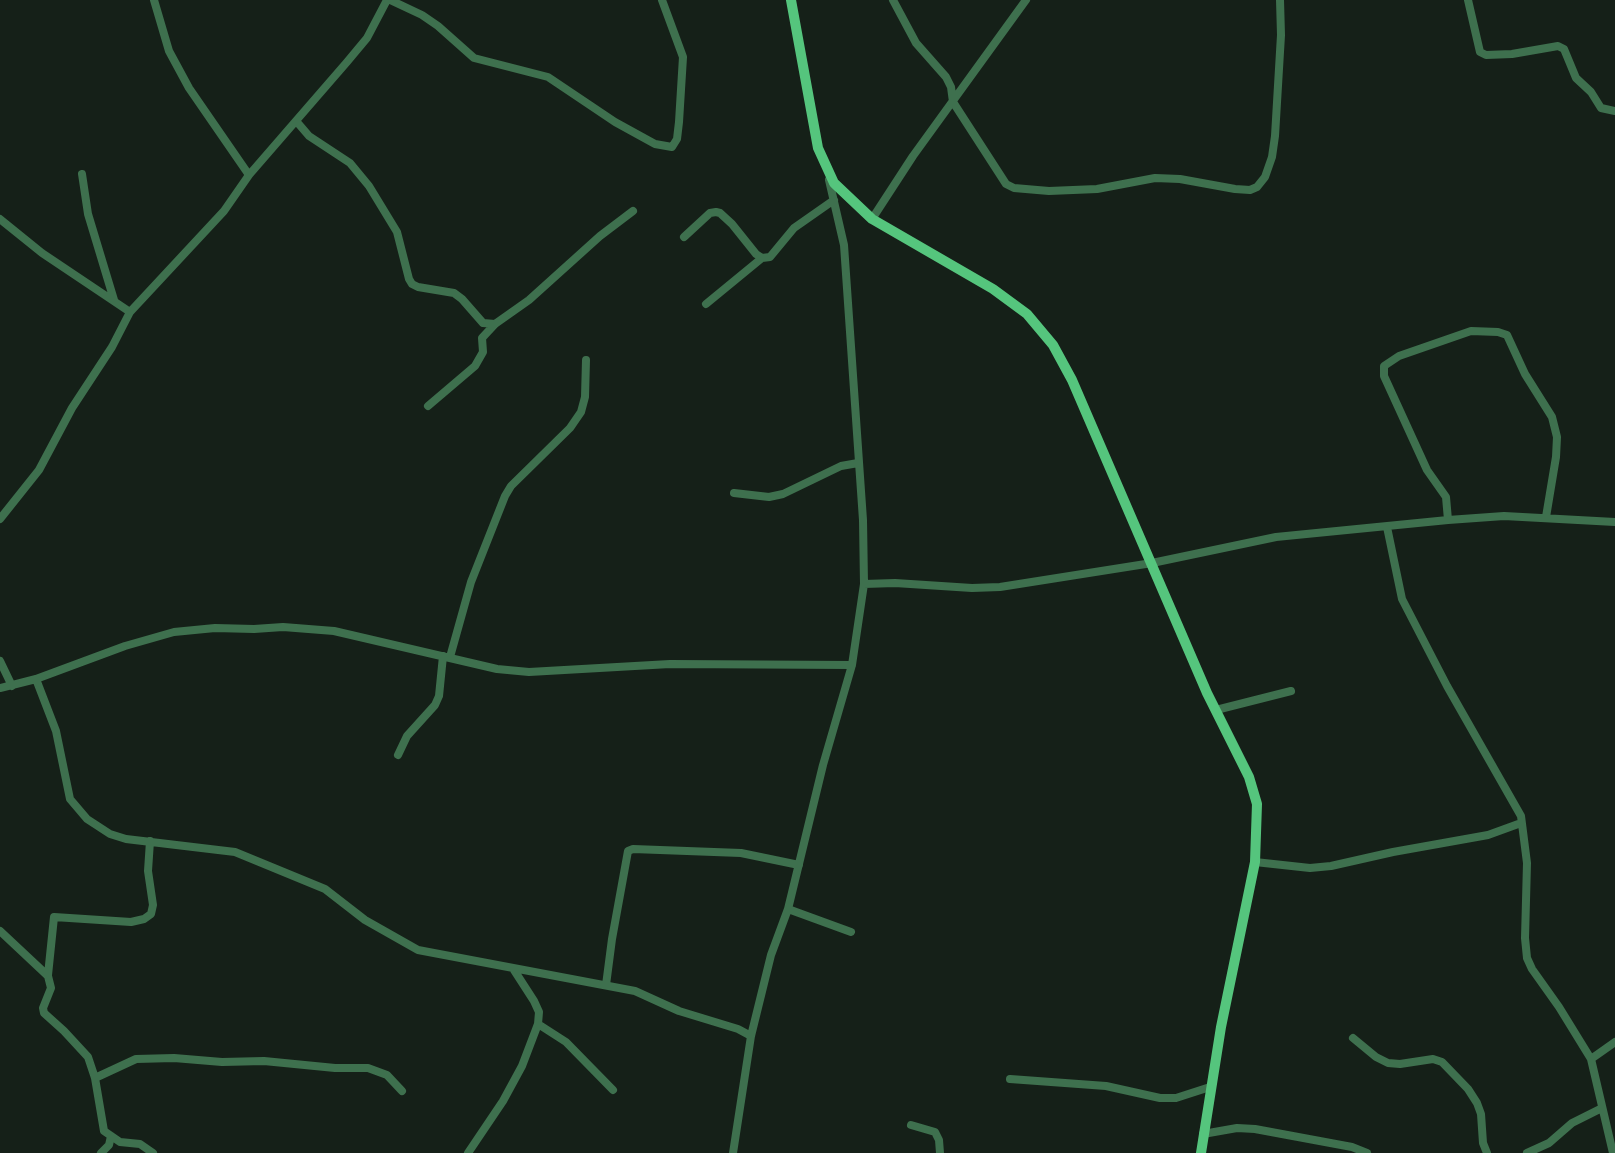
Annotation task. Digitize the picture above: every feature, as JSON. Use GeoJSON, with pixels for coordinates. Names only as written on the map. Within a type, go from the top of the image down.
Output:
{"type":"FeatureCollection","features":[{"type":"Feature","properties":{"kind":"main road"},"geometry":{"type":"LineString","coordinates":[[791,0],[818,148],[834,183],[872,219],[993,289],[1027,314],[1053,345],[1072,380],[1216,709],[1250,777],[1257,804],[1255,862],[1210,1087],[1201,1153]]}},
{"type":"Feature","properties":{"kind":"street"},"geometry":{"type":"LineString","coordinates":[[154,0],[169,51],[189,88],[249,175]]}},
{"type":"Feature","properties":{"kind":"street"},"geometry":{"type":"LineString","coordinates":[[0,519],[39,470],[72,408],[112,347],[130,312],[224,211],[249,175],[366,38],[389,0],[430,20],[474,58],[548,77],[615,122],[655,144],[672,147],[677,139],[683,57],[662,0]]}},
{"type":"Feature","properties":{"kind":"street"},"geometry":{"type":"LineString","coordinates":[[893,0],[916,43],[946,77],[953,102],[1006,184],[1014,188],[1049,191],[1078,191],[1155,178],[1180,179],[1250,190],[1257,187],[1265,177],[1274,146],[1281,35],[1280,0]]}},
{"type":"Feature","properties":{"kind":"street"},"geometry":{"type":"LineString","coordinates":[[872,219],[913,156],[1027,0]]}},
{"type":"Feature","properties":{"kind":"street"},"geometry":{"type":"LineString","coordinates":[[1468,0],[1480,52],[1486,55],[1511,54],[1558,46],[1564,48],[1576,78],[1591,92],[1601,108],[1615,111]]}},
{"type":"Feature","properties":{"kind":"street"},"geometry":{"type":"LineString","coordinates":[[297,122],[309,136],[350,163],[369,186],[397,232],[412,284],[454,293],[463,299],[483,323],[495,324]]}},
{"type":"Feature","properties":{"kind":"street"},"geometry":{"type":"LineString","coordinates":[[733,1153],[751,1036],[852,665],[864,584],[863,520],[844,245],[827,170]]}},
{"type":"Feature","properties":{"kind":"street"},"geometry":{"type":"LineString","coordinates":[[82,174],[88,214],[114,300]]}},
{"type":"Feature","properties":{"kind":"street"},"geometry":{"type":"LineString","coordinates":[[706,304],[762,258],[770,257],[794,228],[834,200]]}},
{"type":"Feature","properties":{"kind":"street"},"geometry":{"type":"LineString","coordinates":[[428,406],[475,366],[483,352],[482,338],[495,324],[529,300],[600,236],[633,211]]}},
{"type":"Feature","properties":{"kind":"street"},"geometry":{"type":"LineString","coordinates":[[684,237],[710,213],[720,213],[762,258]]}},
{"type":"Feature","properties":{"kind":"street"},"geometry":{"type":"LineString","coordinates":[[0,219],[42,253],[130,312]]}},
{"type":"Feature","properties":{"kind":"street"},"geometry":{"type":"LineString","coordinates":[[1448,520],[1446,497],[1427,470],[1384,376],[1384,366],[1399,356],[1471,331],[1507,335],[1525,374],[1552,418],[1557,437],[1556,457],[1546,517]]}},
{"type":"Feature","properties":{"kind":"street"},"geometry":{"type":"LineString","coordinates":[[398,755],[407,736],[435,705],[439,696],[447,657],[471,582],[505,496],[511,486],[570,429],[582,412],[586,360]]}},
{"type":"Feature","properties":{"kind":"street"},"geometry":{"type":"LineString","coordinates":[[734,493],[769,497],[783,494],[841,466],[858,463]]}},
{"type":"Feature","properties":{"kind":"street"},"geometry":{"type":"LineString","coordinates":[[864,584],[1000,587],[1152,563],[1276,537],[1448,520],[1504,516],[1615,522]]}},
{"type":"Feature","properties":{"kind":"street"},"geometry":{"type":"LineString","coordinates":[[1387,527],[1402,599],[1447,686],[1519,811],[1527,863],[1527,958],[1591,1059],[1613,1153]]}},
{"type":"Feature","properties":{"kind":"street"},"geometry":{"type":"LineString","coordinates":[[0,688],[36,679],[137,642],[174,632],[215,628],[283,627],[334,631],[497,668],[529,672],[670,664],[852,665]]}},
{"type":"Feature","properties":{"kind":"street"},"geometry":{"type":"LineString","coordinates":[[0,661],[12,686]]}},
{"type":"Feature","properties":{"kind":"street"},"geometry":{"type":"LineString","coordinates":[[36,679],[56,731],[67,788],[75,807],[86,819],[110,834],[150,842],[235,852],[325,889],[365,920],[418,950],[635,991],[751,1036]]}},
{"type":"Feature","properties":{"kind":"street"},"geometry":{"type":"LineString","coordinates":[[1216,709],[1291,691]]}},
{"type":"Feature","properties":{"kind":"street"},"geometry":{"type":"LineString","coordinates":[[1255,862],[1310,868],[1331,866],[1488,835],[1521,823]]}},
{"type":"Feature","properties":{"kind":"street"},"geometry":{"type":"LineString","coordinates":[[150,842],[148,871],[153,905],[151,914],[131,922],[54,917],[48,976],[51,988],[43,1008],[44,1013],[88,1057],[95,1078],[104,1131],[120,1142],[140,1144],[153,1153]]}},
{"type":"Feature","properties":{"kind":"street"},"geometry":{"type":"LineString","coordinates":[[606,985],[611,939],[628,851],[741,853],[799,864]]}},
{"type":"Feature","properties":{"kind":"street"},"geometry":{"type":"LineString","coordinates":[[788,908],[852,932]]}},
{"type":"Feature","properties":{"kind":"street"},"geometry":{"type":"LineString","coordinates":[[0,931],[48,976]]}},
{"type":"Feature","properties":{"kind":"street"},"geometry":{"type":"LineString","coordinates":[[468,1153],[523,1066],[538,1024],[539,1013],[514,970]]}},
{"type":"Feature","properties":{"kind":"street"},"geometry":{"type":"LineString","coordinates":[[538,1024],[566,1042],[612,1090]]}},
{"type":"Feature","properties":{"kind":"street"},"geometry":{"type":"LineString","coordinates":[[1353,1038],[1388,1063],[1433,1059],[1451,1070],[1476,1102],[1481,1114],[1483,1143],[1487,1153]]}},
{"type":"Feature","properties":{"kind":"street"},"geometry":{"type":"LineString","coordinates":[[1591,1059],[1615,1042]]}},
{"type":"Feature","properties":{"kind":"street"},"geometry":{"type":"LineString","coordinates":[[95,1078],[136,1059],[264,1061],[335,1068],[368,1068],[387,1075],[402,1091]]}},
{"type":"Feature","properties":{"kind":"street"},"geometry":{"type":"LineString","coordinates":[[1010,1079],[1106,1086],[1160,1098],[1183,1097],[1210,1087]]}},
{"type":"Feature","properties":{"kind":"street"},"geometry":{"type":"LineString","coordinates":[[1527,1153],[1549,1143],[1572,1123],[1602,1108]]}},
{"type":"Feature","properties":{"kind":"street"},"geometry":{"type":"LineString","coordinates":[[911,1125],[935,1132],[940,1153]]}},
{"type":"Feature","properties":{"kind":"street"},"geometry":{"type":"LineString","coordinates":[[1203,1135],[1237,1128],[1255,1129],[1352,1147],[1367,1153]]}},
{"type":"Feature","properties":{"kind":"street"},"geometry":{"type":"LineString","coordinates":[[101,1153],[111,1136]]}}]}
